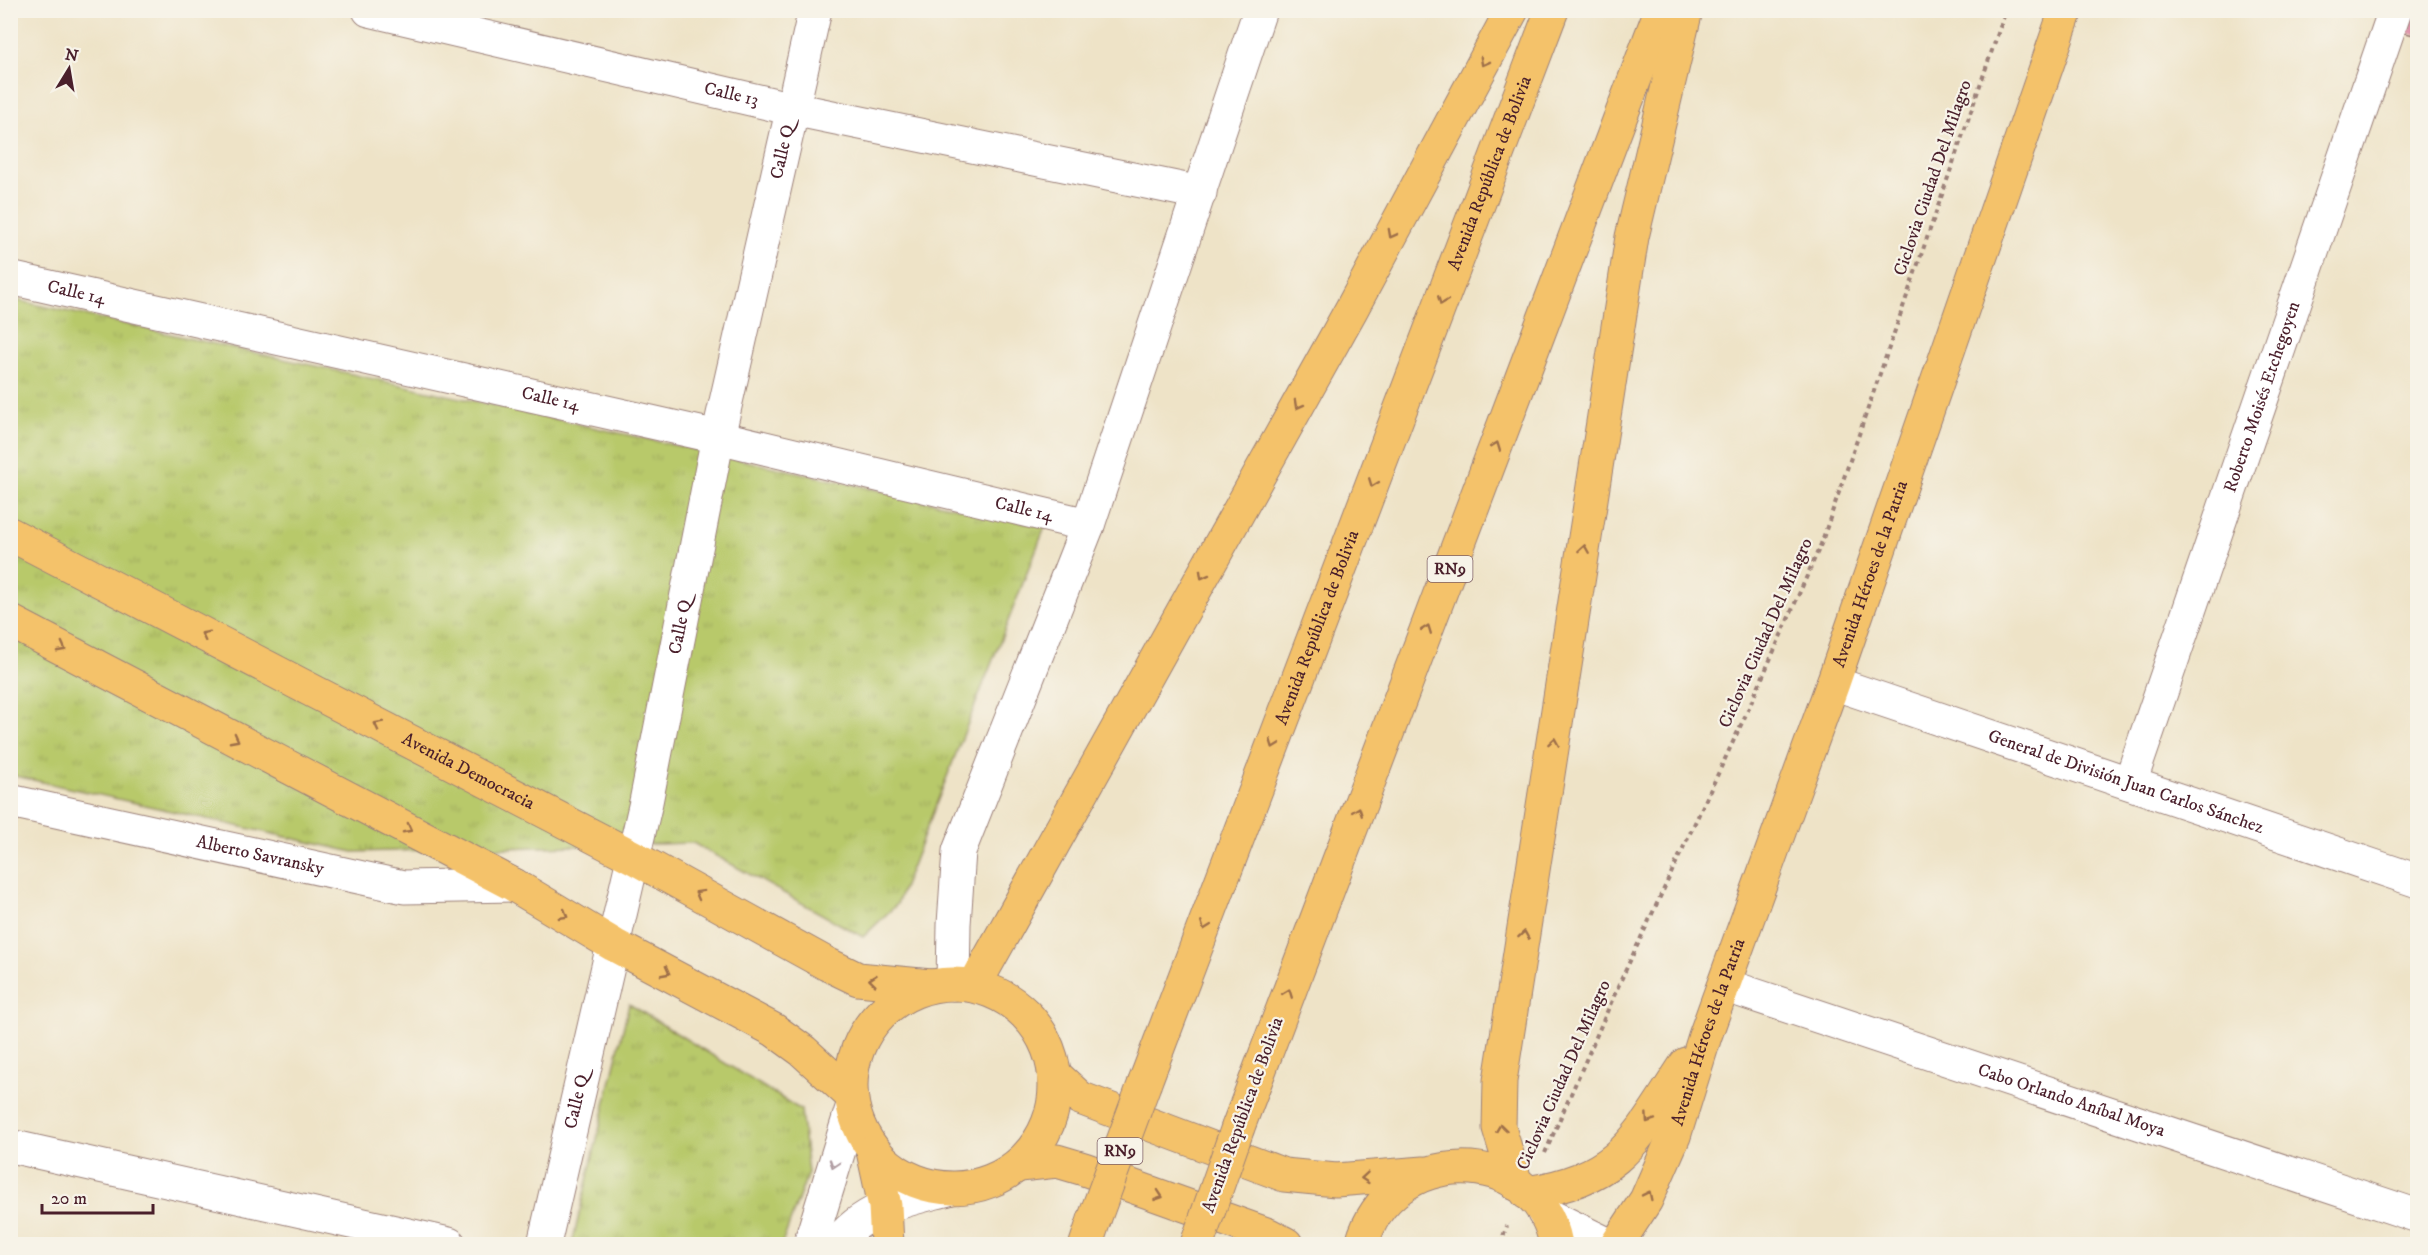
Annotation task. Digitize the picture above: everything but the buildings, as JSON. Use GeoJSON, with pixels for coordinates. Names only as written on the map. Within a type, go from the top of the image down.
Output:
{"type":"FeatureCollection","features":[{"type":"Feature","properties":{"kind":"main road"},"geometry":{"type":"LineString","coordinates":[[953,985],[1351,310],[1512,10]]}},
{"type":"Feature","properties":{"kind":"main road","name":"Avenida República de Bolivia"},"geometry":{"type":"LineString","coordinates":[[1090,1232],[1552,10]]}},
{"type":"Feature","properties":{"kind":"main road","name":"Avenida República de Bolivia"},"geometry":{"type":"LineString","coordinates":[[1197,1245],[1238,1127],[1661,10]]}},
{"type":"Feature","properties":{"kind":"main road"},"geometry":{"type":"LineString","coordinates":[[1556,1245],[1529,1196],[1499,1128],[1500,1081],[1632,237],[1686,10]]}},
{"type":"Feature","properties":{"kind":"main road","name":"Avenida Héroes de la Patria"},"geometry":{"type":"LineString","coordinates":[[1617,1245],[1646,1200],[1674,1136],[1705,1036],[1833,683],[2066,10]]}},
{"type":"Feature","properties":{"kind":"main road","name":"Avenida Democracia"},"geometry":{"type":"LineString","coordinates":[[10,534],[633,857],[817,959],[858,979],[953,985]]}},
{"type":"Feature","properties":{"kind":"main road"},"geometry":{"type":"LineString","coordinates":[[10,621],[514,885],[614,945],[774,1030],[803,1051],[851,1101]]}},
{"type":"Feature","properties":{"kind":"main road"},"geometry":{"type":"LineString","coordinates":[[953,985],[1004,998],[1030,1018],[1047,1044],[1056,1076],[1056,1101],[1049,1125],[1037,1147],[1020,1165],[998,1179],[974,1187],[948,1189],[920,1184],[894,1171],[873,1151],[860,1131],[851,1101],[852,1065],[862,1037],[880,1014],[903,996],[953,985]]}},
{"type":"Feature","properties":{"kind":"main road"},"geometry":{"type":"LineString","coordinates":[[1056,1076],[1080,1098],[1284,1175],[1336,1180],[1424,1173],[1447,1168],[1471,1168],[1495,1173],[1529,1196],[1561,1188],[1588,1177],[1611,1164],[1630,1148],[1705,1036]]}},
{"type":"Feature","properties":{"kind":"main road"},"geometry":{"type":"LineString","coordinates":[[873,1151],[885,1206],[887,1245]]}},
{"type":"Feature","properties":{"kind":"main road"},"geometry":{"type":"LineString","coordinates":[[1020,1165],[1057,1161],[1084,1169],[1269,1235],[1286,1245]]}},
{"type":"Feature","properties":{"kind":"main road"},"geometry":{"type":"LineString","coordinates":[[1362,1245],[1367,1225],[1382,1204],[1401,1186],[1424,1173]]}},
{"type":"Feature","properties":{"kind":"street","name":"Calle 13"},"geometry":{"type":"LineString","coordinates":[[369,10],[793,109],[1200,193]]}},
{"type":"Feature","properties":{"kind":"street","name":"Calle Q"},"geometry":{"type":"LineString","coordinates":[[544,1245],[614,945],[718,437],[815,10]]}},
{"type":"Feature","properties":{"kind":"street"},"geometry":{"type":"LineString","coordinates":[[953,985],[959,851],[1088,525],[1260,10]]}},
{"type":"Feature","properties":{"kind":"street","name":"Roberto Moisés Etchegoyen"},"geometry":{"type":"LineString","coordinates":[[2130,783],[2395,10]]}},
{"type":"Feature","properties":{"kind":"street","name":"Calle 14"},"geometry":{"type":"LineString","coordinates":[[10,278],[718,437],[1088,525]]}},
{"type":"Feature","properties":{"kind":"street","name":"General de División Juan Carlos Sánchez"},"geometry":{"type":"LineString","coordinates":[[1833,683],[2418,882]]}},
{"type":"Feature","properties":{"kind":"street","name":"Alberto Savransky"},"geometry":{"type":"LineString","coordinates":[[10,801],[404,887],[514,885]]}},
{"type":"Feature","properties":{"kind":"street","name":"Cabo Orlando Aníbal Moya"},"geometry":{"type":"LineString","coordinates":[[1724,985],[2418,1216]]}},
{"type":"Feature","properties":{"kind":"street"},"geometry":{"type":"LineString","coordinates":[[810,1245],[851,1101]]}},
{"type":"Feature","properties":{"kind":"street"},"geometry":{"type":"LineString","coordinates":[[10,1146],[449,1245]]}},
{"type":"Feature","properties":{"kind":"street"},"geometry":{"type":"LineString","coordinates":[[837,1245],[846,1232],[865,1216],[885,1206],[948,1189]]}},
{"type":"Feature","properties":{"kind":"street"},"geometry":{"type":"LineString","coordinates":[[1529,1196],[1607,1245]]}},
{"type":"Feature","properties":{"kind":"path","name":"Ciclovia Ciudad Del Milagro"},"geometry":{"type":"LineString","coordinates":[[1500,1245],[1513,1210],[1529,1196],[1621,980],[1748,710],[1821,544],[2006,10]]}},
{"type":"Feature","properties":{"kind":"green space"},"geometry":{"type":"Polygon","coordinates":[[[11,299],[1045,527],[897,904],[863,937],[693,843],[353,852],[11,775],[11,299]]]}},
{"type":"Feature","properties":{"kind":"green space"},"geometry":{"type":"Polygon","coordinates":[[[629,1004],[801,1110],[808,1173],[782,1244],[572,1244],[629,1004]]]}}]}
